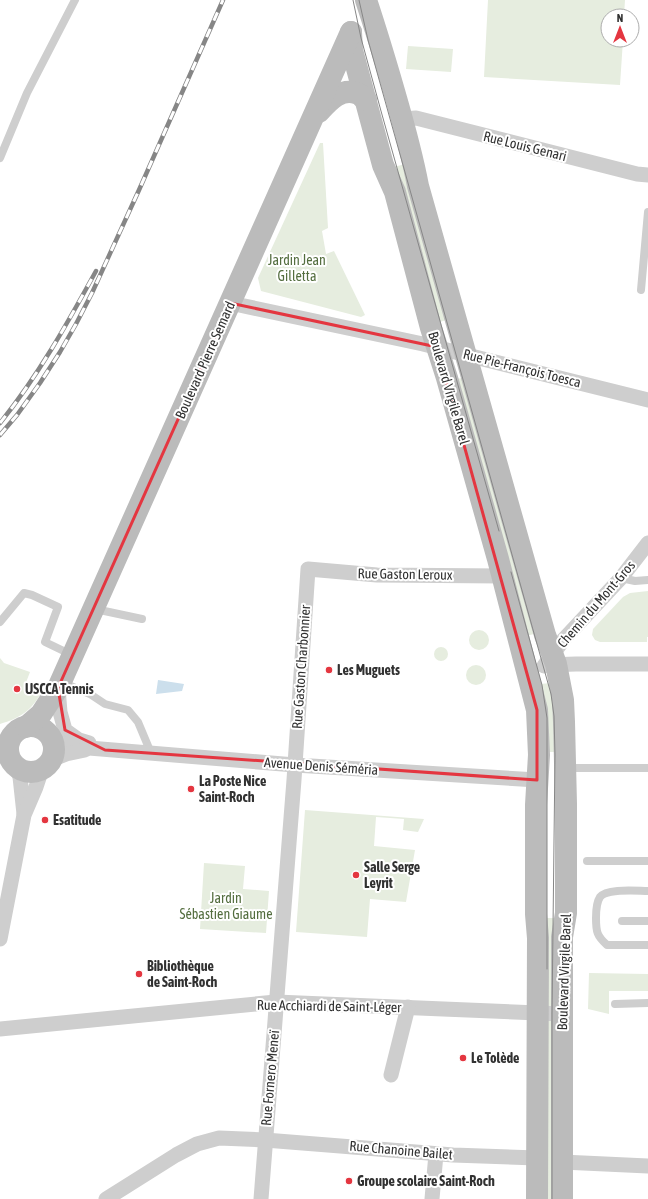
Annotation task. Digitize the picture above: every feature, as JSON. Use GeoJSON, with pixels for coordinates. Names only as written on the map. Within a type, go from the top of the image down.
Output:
{"type":"FeatureCollection","features":[{"type":"Feature","properties":{"kind":"main road","name":"Boulevard Virgile Barel"},"geometry":{"type":"LineString","coordinates":[[366,0],[351,32],[352,50],[383,164],[395,192],[502,576],[537,710],[539,755],[537,780],[536,851],[536,914],[538,938],[537,1199]]}},
{"type":"Feature","properties":{"kind":"main road","name":"Boulevard Virgile Barel"},"geometry":{"type":"LineString","coordinates":[[366,0],[377,32],[413,157],[418,186],[563,700],[566,913],[562,937],[562,1199]]}},
{"type":"Feature","properties":{"kind":"main road","name":"Boulevard Pierre Semard"},"geometry":{"type":"LineString","coordinates":[[49,751],[51,721],[60,685],[351,32]]}},
{"type":"Feature","properties":{"kind":"main road"},"geometry":{"type":"LineString","coordinates":[[312,119],[333,97],[340,94],[346,92],[357,93],[366,100]]}},
{"type":"Feature","properties":{"kind":"main road","name":"Boulevard Pierre Semard"},"geometry":{"type":"LineString","coordinates":[[13,734],[41,714],[60,685]]}},
{"type":"Feature","properties":{"kind":"main road"},"geometry":{"type":"LineString","coordinates":[[33,726],[45,732],[49,751],[36,772],[22,771],[9,761],[8,743],[13,734],[33,726]]}},
{"type":"Feature","properties":{"kind":"main road"},"geometry":{"type":"LineString","coordinates":[[537,780],[565,775]]}},
{"type":"Feature","properties":{"kind":"street","name":"Rue Louis Genari"},"geometry":{"type":"LineString","coordinates":[[402,119],[416,118],[637,174],[648,175]]}},
{"type":"Feature","properties":{"kind":"street","name":"Rue Pie-François Toesca"},"geometry":{"type":"LineString","coordinates":[[230,303],[326,322],[437,347],[648,400]]}},
{"type":"Feature","properties":{"kind":"street","name":"Chemin du Mont-Gros"},"geometry":{"type":"LineString","coordinates":[[551,661],[564,639],[621,578],[648,543]]}},
{"type":"Feature","properties":{"kind":"street","name":"Rue Gaston Leroux"},"geometry":{"type":"LineString","coordinates":[[308,569],[377,575],[502,576]]}},
{"type":"Feature","properties":{"kind":"street","name":"Rue Gaston Charbonnier"},"geometry":{"type":"LineString","coordinates":[[295,765],[308,569]]}},
{"type":"Feature","properties":{"kind":"street"},"geometry":{"type":"LineString","coordinates":[[522,652],[528,662],[551,661],[648,664]]}},
{"type":"Feature","properties":{"kind":"street","name":"Avenue Denis Séméria"},"geometry":{"type":"LineString","coordinates":[[60,685],[60,712],[65,730],[79,740],[105,750]]}},
{"type":"Feature","properties":{"kind":"street","name":"Avenue Denis Séméria"},"geometry":{"type":"LineString","coordinates":[[49,751],[66,754],[89,748],[295,765],[537,780]]}},
{"type":"Feature","properties":{"kind":"street"},"geometry":{"type":"LineString","coordinates":[[0,939],[24,815],[49,751]]}},
{"type":"Feature","properties":{"kind":"street"},"geometry":{"type":"LineString","coordinates":[[9,761],[20,777],[24,815]]}},
{"type":"Feature","properties":{"kind":"street","name":"Rue Fornero Meneï"},"geometry":{"type":"LineString","coordinates":[[262,1199],[295,765]]}},
{"type":"Feature","properties":{"kind":"street","name":"Rue Acchiardi de Saint-Léger"},"geometry":{"type":"LineString","coordinates":[[0,1029],[276,1002],[562,1014]]}},
{"type":"Feature","properties":{"kind":"street"},"geometry":{"type":"LineString","coordinates":[[391,1076],[408,1007]]}},
{"type":"Feature","properties":{"kind":"street","name":"Rue Chanoine Bailet"},"geometry":{"type":"LineString","coordinates":[[108,1198],[197,1144],[219,1138],[266,1140],[436,1154],[537,1158]]}},
{"type":"Feature","properties":{"kind":"street"},"geometry":{"type":"LineString","coordinates":[[432,1199],[436,1154]]}},
{"type":"Feature","properties":{"kind":"street"},"geometry":{"type":"LineString","coordinates":[[562,1162],[648,1166]]}},
{"type":"Feature","properties":{"kind":"lane"},"geometry":{"type":"LineString","coordinates":[[0,158],[27,93],[76,0]]}},
{"type":"Feature","properties":{"kind":"lane"},"geometry":{"type":"LineString","coordinates":[[641,290],[648,212]]}},
{"type":"Feature","properties":{"kind":"lane"},"geometry":{"type":"LineString","coordinates":[[621,578],[635,581],[648,580]]}},
{"type":"Feature","properties":{"kind":"lane"},"geometry":{"type":"LineString","coordinates":[[0,622],[24,592],[32,595],[58,607],[45,642],[73,655]]}},
{"type":"Feature","properties":{"kind":"lane"},"geometry":{"type":"LineString","coordinates":[[94,608],[142,619]]}},
{"type":"Feature","properties":{"kind":"lane"},"geometry":{"type":"LineString","coordinates":[[60,685],[90,694],[105,704],[128,710],[138,722],[151,753]]}},
{"type":"Feature","properties":{"kind":"lane"},"geometry":{"type":"LineString","coordinates":[[565,775],[648,768]]}},
{"type":"Feature","properties":{"kind":"lane"},"geometry":{"type":"LineString","coordinates":[[587,860],[648,861]]}},
{"type":"Feature","properties":{"kind":"lane"},"geometry":{"type":"LineString","coordinates":[[648,891],[609,892],[600,897],[596,908],[596,930],[599,938],[607,945],[648,945]]}},
{"type":"Feature","properties":{"kind":"lane"},"geometry":{"type":"LineString","coordinates":[[622,921],[648,921]]}},
{"type":"Feature","properties":{"kind":"lane"},"geometry":{"type":"LineString","coordinates":[[615,1004],[648,1003]]}},
{"type":"Feature","properties":{"kind":"highlighted area"},"geometry":{"type":"Polygon","coordinates":[[[230,303],[437,347],[537,710],[537,780],[105,750],[65,730],[58,688],[230,303]]]}},
{"type":"Feature","properties":{"kind":"green space"},"geometry":{"type":"Polygon","coordinates":[[[488,0],[625,0],[624,8],[600,8],[600,48],[622,48],[620,85],[484,77],[488,0]]]}},
{"type":"Feature","properties":{"kind":"green space"},"geometry":{"type":"Polygon","coordinates":[[[408,46],[453,49],[451,72],[406,69],[408,46]]]}},
{"type":"Feature","properties":{"kind":"green space","name":"Jardin Jean Gilletta"},"geometry":{"type":"Polygon","coordinates":[[[320,143],[323,143],[328,228],[322,231],[326,254],[334,251],[365,315],[361,317],[261,291],[258,278],[320,143]]]}},
{"type":"Feature","properties":{"kind":"green space"},"geometry":{"type":"Polygon","coordinates":[[[406,164],[450,319],[436,323],[393,167],[406,164]]]}},
{"type":"Feature","properties":{"kind":"green space"},"geometry":{"type":"Polygon","coordinates":[[[466,377],[538,633],[526,636],[453,380],[466,377]]]}},
{"type":"Feature","properties":{"kind":"green space"},"geometry":{"type":"Polygon","coordinates":[[[648,591],[647,642],[600,642],[595,640],[592,635],[593,629],[623,597],[630,593],[648,591]]]}},
{"type":"Feature","properties":{"kind":"green space"},"geometry":{"type":"Polygon","coordinates":[[[479,630],[486,633],[489,640],[486,647],[479,650],[472,647],[469,640],[472,633],[479,630]]]}},
{"type":"Feature","properties":{"kind":"green space"},"geometry":{"type":"Polygon","coordinates":[[[441,647],[446,649],[448,654],[446,659],[441,661],[436,659],[434,654],[436,649],[441,647]]]}},
{"type":"Feature","properties":{"kind":"green space","name":"USCCA Tennis"},"geometry":{"type":"Polygon","coordinates":[[[0,658],[4,663],[30,672],[25,685],[41,693],[33,705],[24,713],[0,724],[0,658]]]}},
{"type":"Feature","properties":{"kind":"green space"},"geometry":{"type":"Polygon","coordinates":[[[476,665],[483,668],[486,675],[483,682],[476,685],[469,682],[466,675],[469,668],[476,665]]]}},
{"type":"Feature","properties":{"kind":"green space"},"geometry":{"type":"Polygon","coordinates":[[[552,683],[559,752],[545,752],[539,684],[552,683]]]}},
{"type":"Feature","properties":{"kind":"green space","name":"Salle Serge Leyrit"},"geometry":{"type":"Polygon","coordinates":[[[305,810],[424,819],[418,832],[403,830],[404,819],[376,817],[374,846],[415,850],[406,902],[370,899],[367,937],[296,932],[305,810]]]}},
{"type":"Feature","properties":{"kind":"green space","name":"Jardin Sébastien Giaume"},"geometry":{"type":"Polygon","coordinates":[[[204,863],[245,866],[243,889],[269,891],[266,933],[200,929],[204,863]]]}},
{"type":"Feature","properties":{"kind":"green space"},"geometry":{"type":"Polygon","coordinates":[[[544,918],[557,918],[556,1199],[543,1199],[544,918]]]}},
{"type":"Feature","properties":{"kind":"green space"},"geometry":{"type":"Polygon","coordinates":[[[589,973],[648,974],[648,991],[609,991],[609,1014],[588,1009],[589,973]]]}},
{"type":"Feature","properties":{"kind":"water"},"geometry":{"type":"Polygon","coordinates":[[[158,680],[184,684],[182,691],[156,694],[158,680]]]}},
{"type":"Feature","properties":{"kind":"tram line"},"geometry":{"type":"LineString","coordinates":[[353,0],[361,38],[381,111],[499,531]]}},
{"type":"Feature","properties":{"kind":"tram line"},"geometry":{"type":"LineString","coordinates":[[359,0],[368,40],[551,694],[554,716],[555,755],[552,1014],[552,1199]]}},
{"type":"Feature","properties":{"kind":"tram line"},"geometry":{"type":"LineString","coordinates":[[511,572],[542,685],[547,718],[547,969]]}},
{"type":"Feature","properties":{"kind":"railway"},"geometry":{"type":"LineString","coordinates":[[0,435],[17,415],[40,383],[60,352],[92,293],[223,0]]}},
{"type":"Feature","properties":{"kind":"railway"},"geometry":{"type":"LineString","coordinates":[[0,423],[27,387],[63,330],[96,271]]}},
{"type":"Feature","properties":{"kind":"place","name":"Les Muguets"},"geometry":{"type":"Point","coordinates":[329,670]}},
{"type":"Feature","properties":{"kind":"place","name":"USCCA Tennis"},"geometry":{"type":"Point","coordinates":[17,689]}},
{"type":"Feature","properties":{"kind":"place","name":"La Poste Nice Saint-Roch"},"geometry":{"type":"Point","coordinates":[191,789]}},
{"type":"Feature","properties":{"kind":"place","name":"Esatitude"},"geometry":{"type":"Point","coordinates":[45,820]}},
{"type":"Feature","properties":{"kind":"place","name":"Salle Serge Leyrit"},"geometry":{"type":"Point","coordinates":[356,875]}},
{"type":"Feature","properties":{"kind":"place","name":"Bibliothèque de Saint-Roch"},"geometry":{"type":"Point","coordinates":[139,974]}},
{"type":"Feature","properties":{"kind":"place","name":"Le Tolède"},"geometry":{"type":"Point","coordinates":[463,1058]}},
{"type":"Feature","properties":{"kind":"place","name":"Groupe scolaire Saint-Roch"},"geometry":{"type":"Point","coordinates":[349,1181]}}]}
